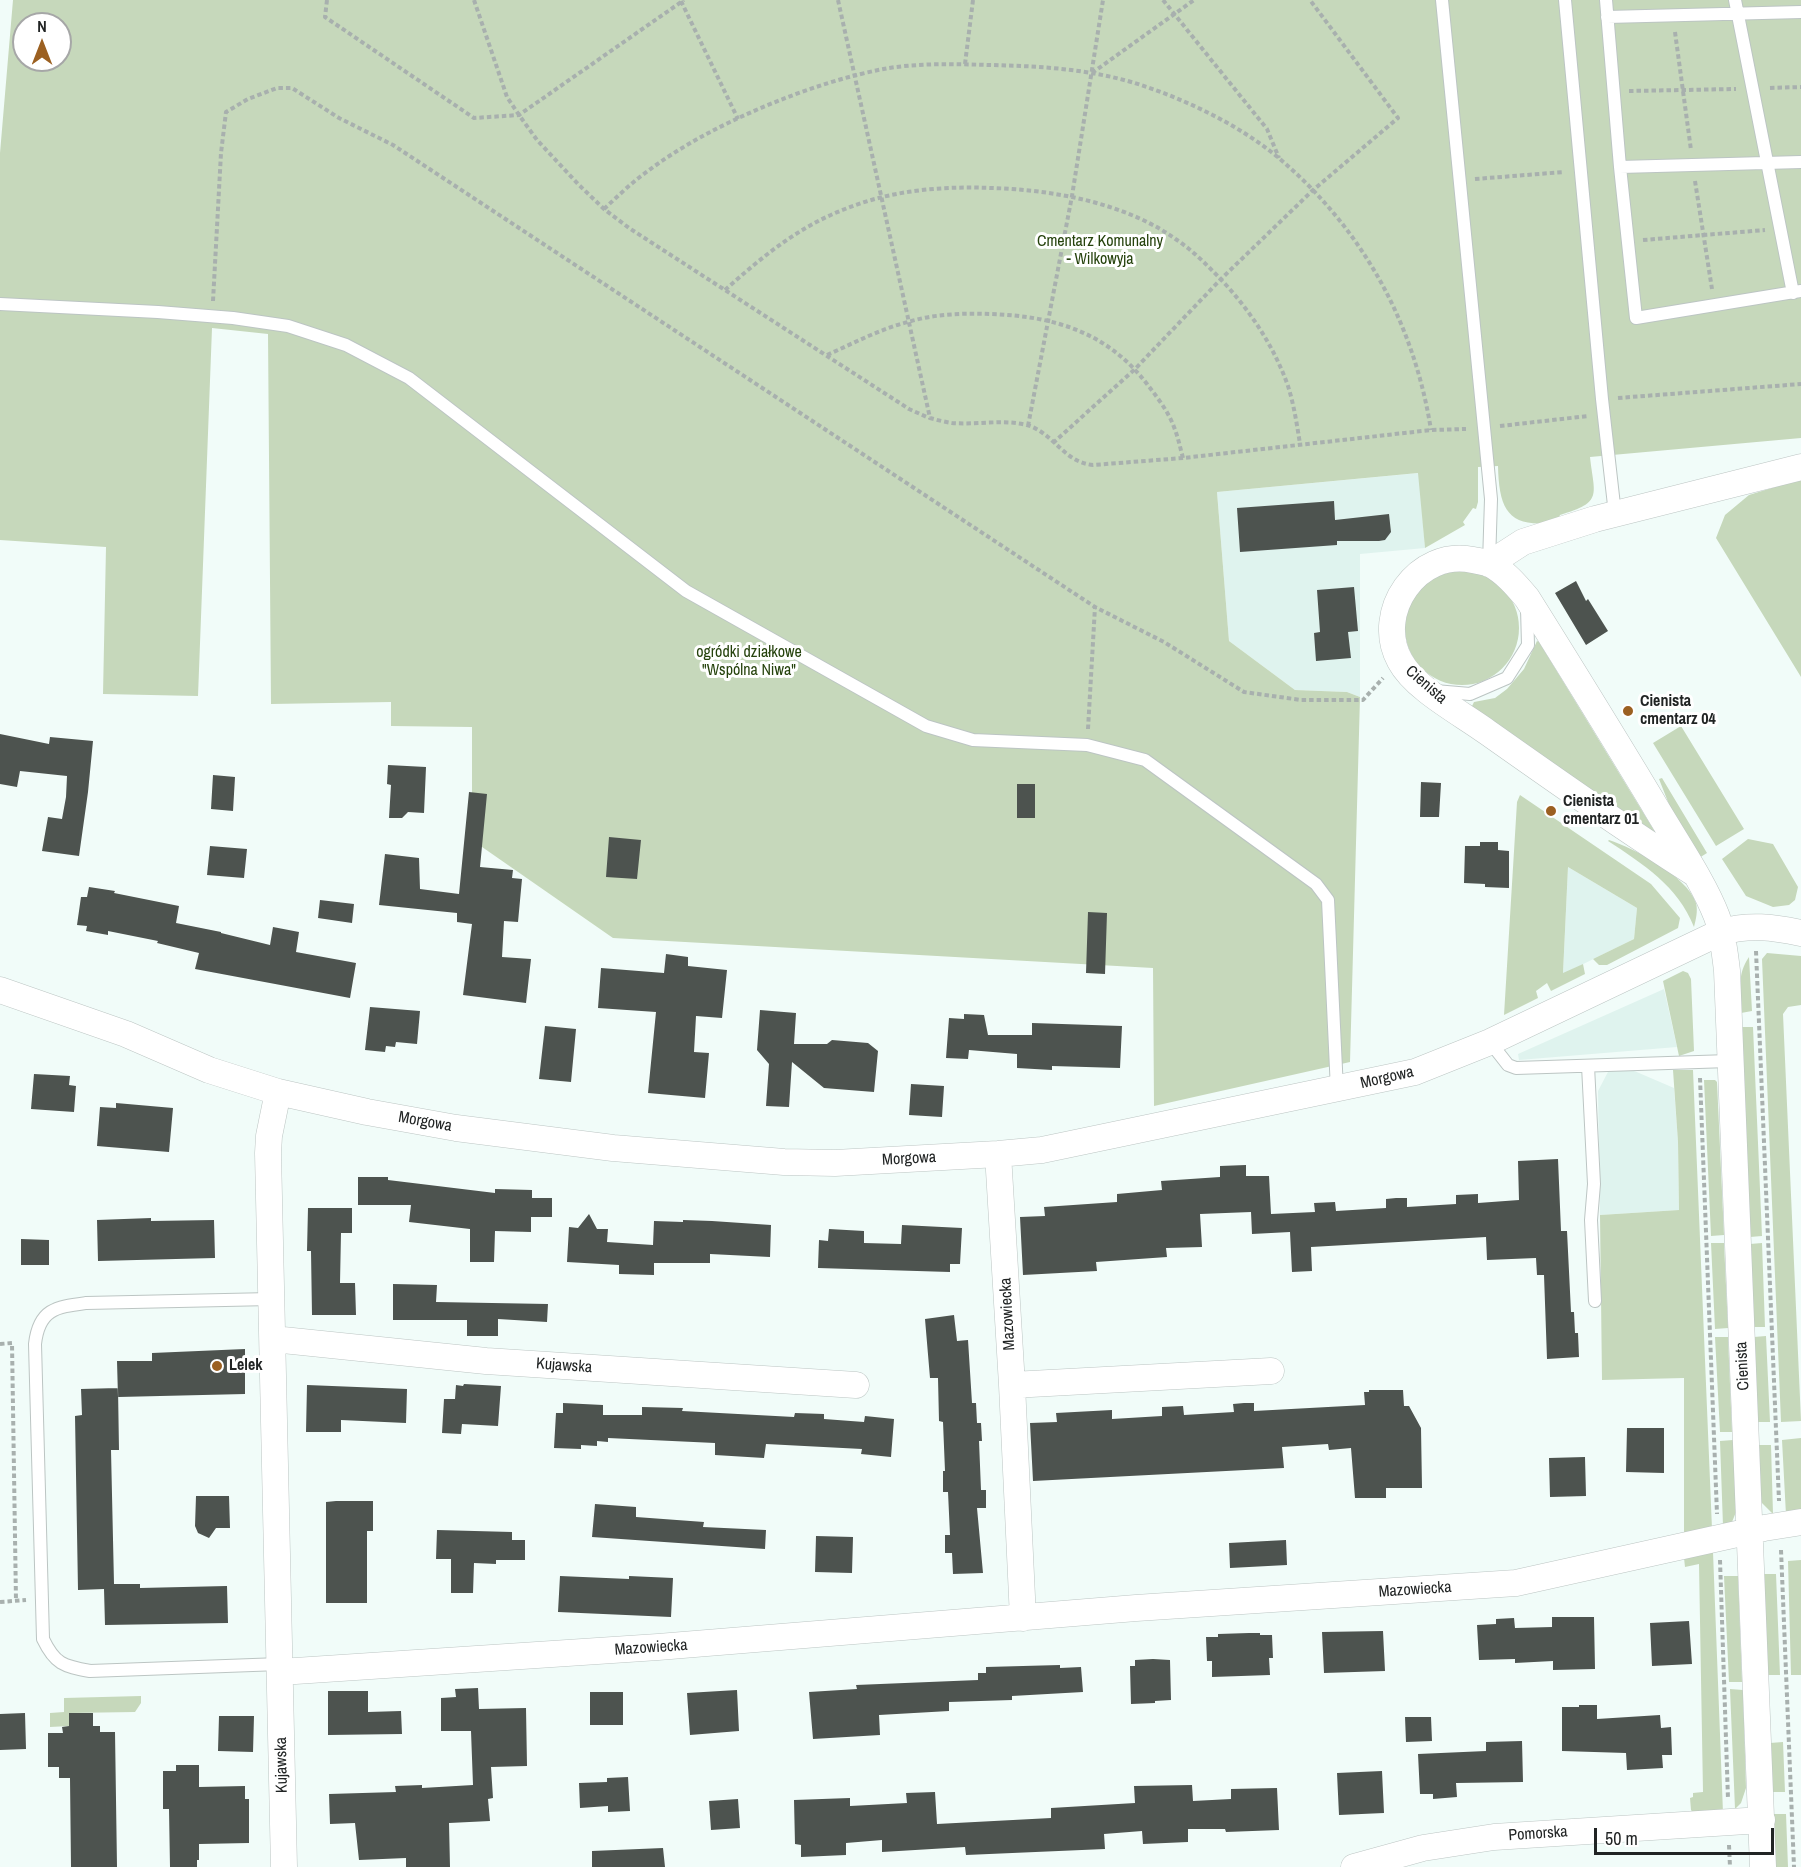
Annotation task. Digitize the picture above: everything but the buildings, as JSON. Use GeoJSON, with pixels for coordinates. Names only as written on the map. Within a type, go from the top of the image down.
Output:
{"type":"FeatureCollection","features":[{"type":"Feature","properties":{"kind":"street"},"geometry":{"type":"LineString","coordinates":[[1489,564],[1524,542],[1615,514],[1801,467]]}},
{"type":"Feature","properties":{"kind":"street","name":"Cienista"},"geometry":{"type":"LineString","coordinates":[[1694,873],[1571,791],[1428,690],[1407,672],[1394,646],[1393,619],[1399,596],[1415,576],[1424,569],[1449,559],[1464,558],[1489,564],[1512,581],[1527,598],[1694,873],[1710,902],[1721,932],[1727,971],[1763,1867]]}},
{"type":"Feature","properties":{"kind":"street","name":"Morgowa"},"geometry":{"type":"LineString","coordinates":[[0,990],[126,1035],[209,1070],[278,1092],[357,1110],[456,1128],[613,1148],[784,1162],[835,1163],[1042,1150],[1415,1072],[1490,1042],[1721,932],[1749,926],[1801,932]]}},
{"type":"Feature","properties":{"kind":"street","name":"Kujawska"},"geometry":{"type":"LineString","coordinates":[[278,1092],[269,1136],[284,1867]]}},
{"type":"Feature","properties":{"kind":"street","name":"Mazowiecka"},"geometry":{"type":"LineString","coordinates":[[998,1154],[1023,1618]]}},
{"type":"Feature","properties":{"kind":"street","name":"Kujawska"},"geometry":{"type":"LineString","coordinates":[[273,1339],[486,1360],[856,1385]]}},
{"type":"Feature","properties":{"kind":"street"},"geometry":{"type":"LineString","coordinates":[[1012,1384],[1271,1371]]}},
{"type":"Feature","properties":{"kind":"street","name":"Mazowiecka"},"geometry":{"type":"LineString","coordinates":[[280,1668],[658,1647],[1136,1608],[1516,1583],[1790,1524]]}},
{"type":"Feature","properties":{"kind":"street","name":"Pomorska"},"geometry":{"type":"LineString","coordinates":[[1354,1867],[1423,1848],[1494,1837],[1762,1820]]}},
{"type":"Feature","properties":{"kind":"lane"},"geometry":{"type":"LineString","coordinates":[[1442,0],[1491,499],[1489,564]]}},
{"type":"Feature","properties":{"kind":"lane"},"geometry":{"type":"LineString","coordinates":[[1565,0],[1602,399],[1615,514]]}},
{"type":"Feature","properties":{"kind":"lane"},"geometry":{"type":"LineString","coordinates":[[1606,0],[1636,318],[1797,292],[1780,229],[1735,0]]}},
{"type":"Feature","properties":{"kind":"lane"},"geometry":{"type":"LineString","coordinates":[[1607,17],[1801,12]]}},
{"type":"Feature","properties":{"kind":"lane"},"geometry":{"type":"LineString","coordinates":[[1620,167],[1801,162]]}},
{"type":"Feature","properties":{"kind":"lane"},"geometry":{"type":"LineString","coordinates":[[0,304],[212,316],[288,326],[346,345],[409,378],[686,591],[927,726],[973,740],[1087,745],[1145,760],[1316,884],[1328,900],[1337,1090]]}},
{"type":"Feature","properties":{"kind":"lane"},"geometry":{"type":"LineString","coordinates":[[1428,690],[1470,694],[1506,678],[1528,645],[1527,598]]}},
{"type":"Feature","properties":{"kind":"lane"},"geometry":{"type":"LineString","coordinates":[[1490,1042],[1511,1067],[1729,1061]]}},
{"type":"Feature","properties":{"kind":"lane"},"geometry":{"type":"LineString","coordinates":[[1588,1066],[1594,1184],[1591,1220],[1594,1301]]}},
{"type":"Feature","properties":{"kind":"lane"},"geometry":{"type":"LineString","coordinates":[[271,1299],[86,1303],[59,1306],[45,1315],[38,1329],[35,1344],[43,1639],[51,1656],[67,1667],[90,1671],[280,1668]]}},
{"type":"Feature","properties":{"kind":"path"},"geometry":{"type":"LineString","coordinates":[[327,0],[325,17],[474,118],[519,116],[682,0],[738,119]]}},
{"type":"Feature","properties":{"kind":"path"},"geometry":{"type":"LineString","coordinates":[[474,0],[507,97],[537,140],[603,209],[909,409],[930,418],[952,423],[1011,423],[1028,426],[1041,433],[1072,459],[1082,464],[1094,465],[1183,458],[1431,430],[1484,428],[1604,414]]}},
{"type":"Feature","properties":{"kind":"path"},"geometry":{"type":"LineString","coordinates":[[838,0],[930,418]]}},
{"type":"Feature","properties":{"kind":"path"},"geometry":{"type":"LineString","coordinates":[[964,64],[973,0]]}},
{"type":"Feature","properties":{"kind":"path"},"geometry":{"type":"LineString","coordinates":[[1028,426],[1072,196],[1103,0]]}},
{"type":"Feature","properties":{"kind":"path"},"geometry":{"type":"LineString","coordinates":[[1163,0],[1267,129],[1280,159]]}},
{"type":"Feature","properties":{"kind":"path"},"geometry":{"type":"LineString","coordinates":[[1091,73],[1194,0]]}},
{"type":"Feature","properties":{"kind":"path"},"geometry":{"type":"LineString","coordinates":[[1053,443],[1135,369],[1221,279],[1312,191],[1398,118],[1311,0]]}},
{"type":"Feature","properties":{"kind":"path"},"geometry":{"type":"LineString","coordinates":[[603,209],[648,170],[738,119],[793,96],[854,76],[889,68],[924,64],[964,64],[1054,68],[1091,73],[1140,85],[1185,103],[1223,122],[1280,159],[1344,226],[1379,275],[1401,320],[1426,398],[1431,430]]}},
{"type":"Feature","properties":{"kind":"path"},"geometry":{"type":"LineString","coordinates":[[1613,91],[1801,87]]}},
{"type":"Feature","properties":{"kind":"path"},"geometry":{"type":"LineString","coordinates":[[212,316],[221,153],[226,112],[248,99],[277,88],[292,88],[339,118],[393,145],[1095,607],[1164,642],[1244,692],[1301,700],[1363,700]]}},
{"type":"Feature","properties":{"kind":"path"},"geometry":{"type":"LineString","coordinates":[[1460,181],[1582,171]]}},
{"type":"Feature","properties":{"kind":"path"},"geometry":{"type":"LineString","coordinates":[[726,290],[786,239],[813,223],[880,197],[913,191],[976,187],[1039,191],[1072,196],[1120,211],[1176,238],[1202,259],[1221,279],[1260,329],[1275,358],[1288,386],[1300,444]]}},
{"type":"Feature","properties":{"kind":"path"},"geometry":{"type":"LineString","coordinates":[[1628,241],[1780,229]]}},
{"type":"Feature","properties":{"kind":"path"},"geometry":{"type":"LineString","coordinates":[[827,355],[908,322],[941,315],[1017,314],[1048,319],[1097,340],[1135,369],[1169,417],[1183,458]]}},
{"type":"Feature","properties":{"kind":"path"},"geometry":{"type":"LineString","coordinates":[[1602,399],[1801,384]]}},
{"type":"Feature","properties":{"kind":"path"},"geometry":{"type":"LineString","coordinates":[[1087,745],[1095,607]]}},
{"type":"Feature","properties":{"kind":"path"},"geometry":{"type":"LineString","coordinates":[[1756,951],[1790,1524],[1794,1867]]}},
{"type":"Feature","properties":{"kind":"path"},"geometry":{"type":"LineString","coordinates":[[1699,1062],[1721,1569],[1730,1867]]}},
{"type":"Feature","properties":{"kind":"path"},"geometry":{"type":"LineString","coordinates":[[0,1344],[12,1343],[16,1601]]}},
{"type":"Feature","properties":{"kind":"path"},"geometry":{"type":"LineString","coordinates":[[0,1602],[42,1599]]}},
{"type":"Feature","properties":{"kind":"shaded area"},"geometry":{"type":"Polygon","coordinates":[[[1419,473],[1425,548],[1360,554],[1360,697],[1347,692],[1295,690],[1229,641],[1217,492],[1419,473]]]}},
{"type":"Feature","properties":{"kind":"shaded area"},"geometry":{"type":"Polygon","coordinates":[[[1568,867],[1637,908],[1634,939],[1563,974],[1568,867]]]}},
{"type":"Feature","properties":{"kind":"shaded area"},"geometry":{"type":"Polygon","coordinates":[[[1664,989],[1677,1047],[1519,1060],[1518,1054],[1664,989]]]}},
{"type":"Feature","properties":{"kind":"shaded area"},"geometry":{"type":"Polygon","coordinates":[[[1609,1070],[1632,1070],[1674,1088],[1679,1210],[1600,1215],[1598,1091],[1609,1070]]]}},
{"type":"Feature","properties":{"kind":"green space"},"geometry":{"type":"Polygon","coordinates":[[[13,0],[1801,0],[1801,438],[1590,457],[1594,489],[1590,501],[1584,506],[1560,515],[1557,522],[1528,523],[1510,514],[1501,495],[1498,466],[1478,467],[1476,509],[1473,508],[1463,522],[1465,525],[1425,548],[1418,473],[1217,492],[1229,641],[1295,690],[1347,692],[1360,697],[1350,1062],[1154,1106],[1153,968],[613,938],[472,840],[472,727],[391,726],[391,702],[271,704],[268,334],[212,328],[198,696],[103,694],[106,547],[0,540],[0,153],[13,0]]]}},
{"type":"Feature","properties":{"kind":"green space"},"geometry":{"type":"Polygon","coordinates":[[[1801,479],[1801,677],[1716,538],[1725,515],[1749,495],[1801,479]]]}},
{"type":"Feature","properties":{"kind":"green space"},"geometry":{"type":"Polygon","coordinates":[[[1462,571],[1484,575],[1494,580],[1510,596],[1515,606],[1519,628],[1515,650],[1510,660],[1494,676],[1484,681],[1462,685],[1440,681],[1430,676],[1414,660],[1409,650],[1405,628],[1409,606],[1414,596],[1430,580],[1440,575],[1462,571]]]}},
{"type":"Feature","properties":{"kind":"green space"},"geometry":{"type":"Polygon","coordinates":[[[1537,641],[1655,832],[1652,833],[1471,708],[1474,702],[1495,698],[1507,689],[1524,669],[1537,641]]]}},
{"type":"Feature","properties":{"kind":"green space"},"geometry":{"type":"Polygon","coordinates":[[[1681,726],[1744,829],[1716,846],[1653,743],[1681,726]]]}},
{"type":"Feature","properties":{"kind":"green space"},"geometry":{"type":"Polygon","coordinates":[[[1662,778],[1707,853],[1699,858],[1672,812],[1659,779],[1662,778]]]}},
{"type":"Feature","properties":{"kind":"green space"},"geometry":{"type":"Polygon","coordinates":[[[1520,795],[1651,884],[1680,918],[1678,928],[1607,965],[1599,965],[1593,959],[1634,939],[1637,908],[1568,867],[1563,973],[1583,964],[1585,974],[1551,991],[1547,983],[1536,991],[1538,998],[1504,1015],[1517,802],[1520,795]]]}},
{"type":"Feature","properties":{"kind":"green space"},"geometry":{"type":"Polygon","coordinates":[[[1748,839],[1773,844],[1798,887],[1795,900],[1789,905],[1773,907],[1746,896],[1722,859],[1748,839]]]}},
{"type":"Feature","properties":{"kind":"green space"},"geometry":{"type":"Polygon","coordinates":[[[1609,840],[1645,856],[1682,883],[1696,903],[1694,927],[1687,912],[1669,888],[1609,840]]]}},
{"type":"Feature","properties":{"kind":"green space"},"geometry":{"type":"Polygon","coordinates":[[[1767,953],[1801,956],[1801,1005],[1788,1007],[1783,1014],[1801,1421],[1781,1422],[1762,959],[1767,953]]]}},
{"type":"Feature","properties":{"kind":"green space"},"geometry":{"type":"Polygon","coordinates":[[[1749,957],[1752,1011],[1741,1013],[1741,977],[1749,957]]]}},
{"type":"Feature","properties":{"kind":"green space"},"geometry":{"type":"Polygon","coordinates":[[[1683,971],[1688,973],[1691,979],[1694,1051],[1679,1056],[1663,981],[1683,971]]]}},
{"type":"Feature","properties":{"kind":"green space"},"geometry":{"type":"Polygon","coordinates":[[[1742,1027],[1753,1027],[1762,1236],[1750,1237],[1742,1027]]]}},
{"type":"Feature","properties":{"kind":"green space"},"geometry":{"type":"Polygon","coordinates":[[[1673,1070],[1693,1070],[1712,1529],[1684,1536],[1684,1378],[1602,1380],[1600,1215],[1679,1210],[1678,1142],[1673,1070]]]}},
{"type":"Feature","properties":{"kind":"green space"},"geometry":{"type":"Polygon","coordinates":[[[1704,1080],[1717,1082],[1724,1235],[1711,1236],[1704,1080]]]}},
{"type":"Feature","properties":{"kind":"green space"},"geometry":{"type":"Polygon","coordinates":[[[1711,1243],[1724,1243],[1728,1328],[1715,1329],[1711,1243]]]}},
{"type":"Feature","properties":{"kind":"green space"},"geometry":{"type":"Polygon","coordinates":[[[1762,1243],[1765,1327],[1754,1327],[1750,1244],[1762,1243]]]}},
{"type":"Feature","properties":{"kind":"green space"},"geometry":{"type":"Polygon","coordinates":[[[1766,1336],[1770,1422],[1758,1422],[1754,1337],[1766,1336]]]}},
{"type":"Feature","properties":{"kind":"green space"},"geometry":{"type":"Polygon","coordinates":[[[1715,1337],[1728,1337],[1732,1432],[1720,1432],[1715,1337]]]}},
{"type":"Feature","properties":{"kind":"green space"},"geometry":{"type":"Polygon","coordinates":[[[1801,1438],[1801,1513],[1786,1515],[1782,1440],[1801,1438]]]}},
{"type":"Feature","properties":{"kind":"green space"},"geometry":{"type":"Polygon","coordinates":[[[1733,1440],[1736,1512],[1732,1522],[1723,1526],[1720,1441],[1733,1440]]]}},
{"type":"Feature","properties":{"kind":"green space"},"geometry":{"type":"Polygon","coordinates":[[[1759,1445],[1771,1445],[1773,1514],[1761,1502],[1759,1445]]]}},
{"type":"Feature","properties":{"kind":"green space"},"geometry":{"type":"Polygon","coordinates":[[[1713,1552],[1723,1813],[1694,1814],[1691,1810],[1690,1798],[1693,1797],[1693,1793],[1703,1792],[1699,1564],[1685,1567],[1684,1558],[1713,1552]]]}},
{"type":"Feature","properties":{"kind":"green space"},"geometry":{"type":"Polygon","coordinates":[[[1801,1560],[1801,1675],[1791,1675],[1788,1561],[1801,1560]]]}},
{"type":"Feature","properties":{"kind":"green space"},"geometry":{"type":"Polygon","coordinates":[[[1764,1574],[1776,1574],[1780,1675],[1767,1675],[1764,1574]]]}},
{"type":"Feature","properties":{"kind":"green space"},"geometry":{"type":"Polygon","coordinates":[[[1724,1576],[1738,1576],[1742,1682],[1729,1682],[1724,1576]]]}},
{"type":"Feature","properties":{"kind":"green space"},"geometry":{"type":"Polygon","coordinates":[[[1730,1689],[1743,1690],[1746,1788],[1741,1803],[1735,1809],[1730,1689]]]}},
{"type":"Feature","properties":{"kind":"green space"},"geometry":{"type":"Polygon","coordinates":[[[141,1696],[141,1703],[135,1712],[69,1713],[69,1726],[50,1727],[50,1713],[64,1712],[64,1698],[141,1696]]]}},
{"type":"Feature","properties":{"kind":"green space"},"geometry":{"type":"Polygon","coordinates":[[[1783,1742],[1785,1792],[1772,1792],[1770,1743],[1783,1742]]]}},
{"type":"Feature","properties":{"kind":"green space"},"geometry":{"type":"Polygon","coordinates":[[[1773,1814],[1786,1814],[1788,1867],[1775,1867],[1773,1814]]]}},
{"type":"Feature","properties":{"kind":"place","name":"Cienista cmentarz 04"},"geometry":{"type":"Point","coordinates":[1628,711]}},
{"type":"Feature","properties":{"kind":"place","name":"Cienista cmentarz 01"},"geometry":{"type":"Point","coordinates":[1551,811]}},
{"type":"Feature","properties":{"kind":"place","name":"Lelek"},"geometry":{"type":"Point","coordinates":[217,1366]}},
{"type":"Feature","properties":{"kind":"park label","name":"Cmentarz Komunalny - Wilkowyja"},"geometry":{"type":"Point","coordinates":[1100,251]}},
{"type":"Feature","properties":{"kind":"park label","name":"ogródki działkowe \"Wspólna Niwa\""},"geometry":{"type":"Point","coordinates":[749,662]}}]}
